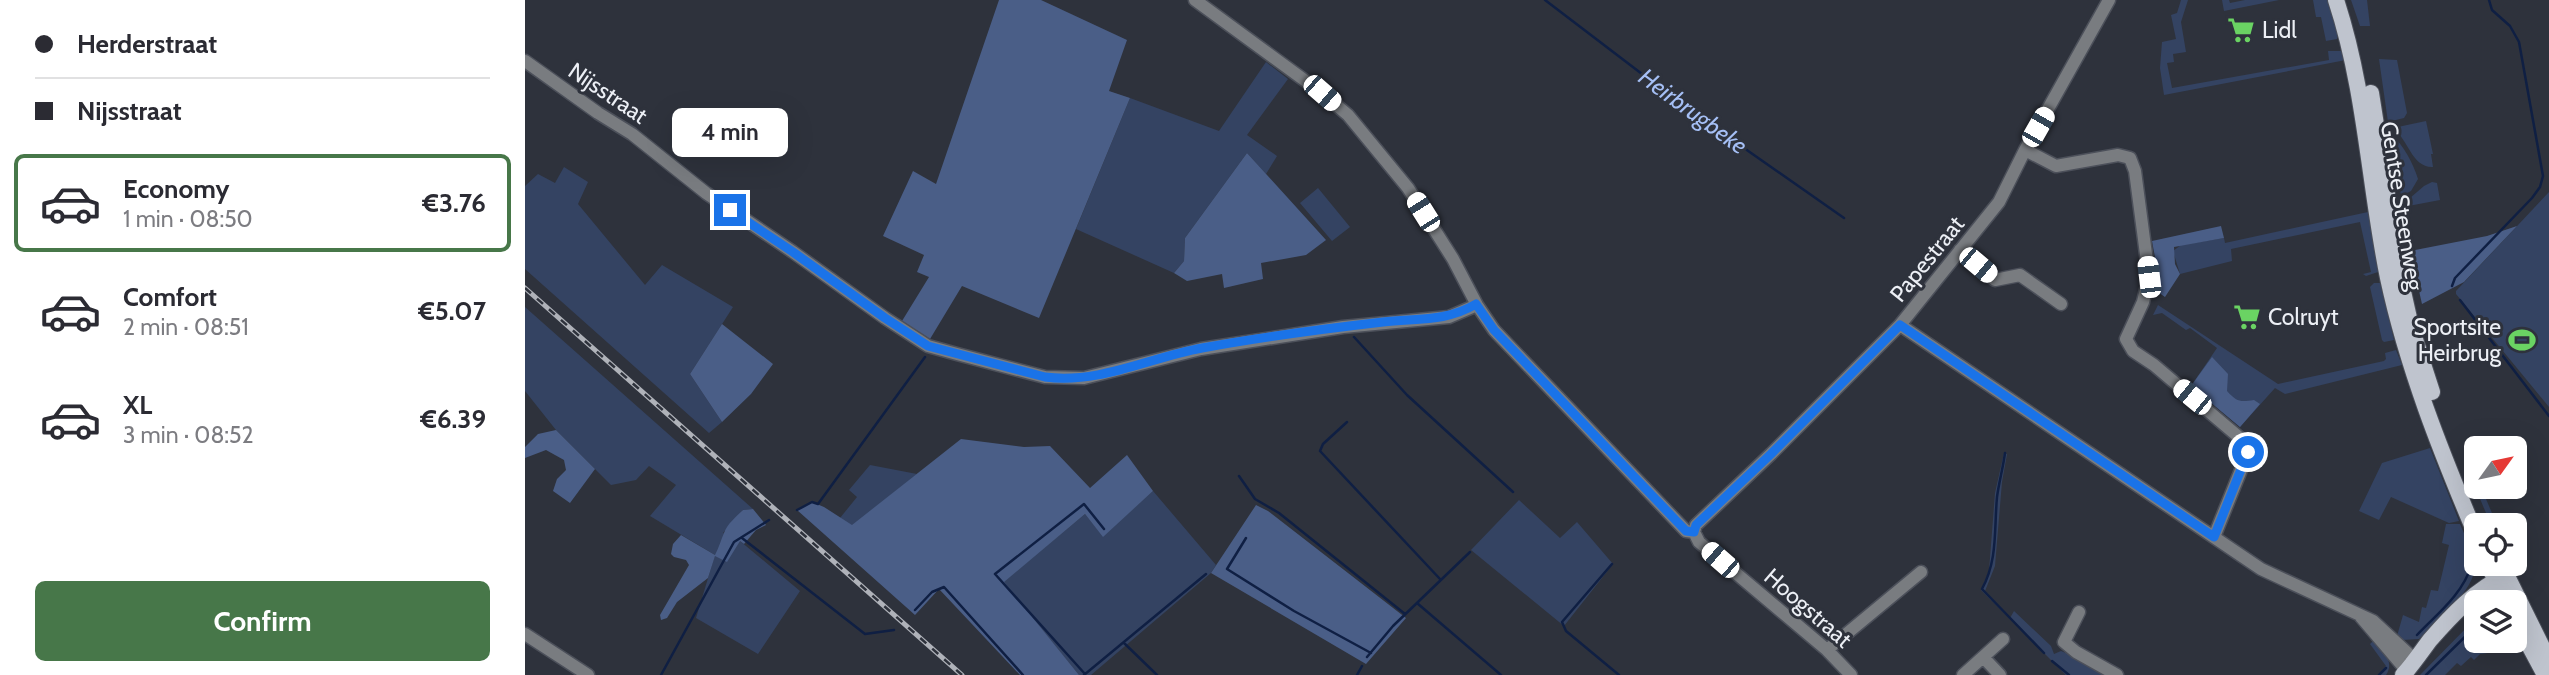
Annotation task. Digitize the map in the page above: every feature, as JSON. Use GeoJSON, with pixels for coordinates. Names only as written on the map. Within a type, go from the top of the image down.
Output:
{"type":"FeatureCollection","features":[{"type":"Feature","properties":{"kind":"main road","name":"Gentse Steenweg"},"geometry":{"type":"LineString","coordinates":[[2336,0],[2355,62],[2388,275],[2404,344],[2467,513]]}},
{"type":"Feature","properties":{"kind":"main road","name":"Gentse Steenweg"},"geometry":{"type":"LineString","coordinates":[[2348,0],[2361,43],[2371,93],[2400,278],[2411,327],[2461,475],[2478,513]]}},
{"type":"Feature","properties":{"kind":"main road"},"geometry":{"type":"LineString","coordinates":[[2409,669],[2429,641],[2473,596],[2503,583],[2549,661]]}},
{"type":"Feature","properties":{"kind":"main road"},"geometry":{"type":"LineString","coordinates":[[2409,669],[2435,649],[2464,620]]}},
{"type":"Feature","properties":{"kind":"main road"},"geometry":{"type":"LineString","coordinates":[[2527,641],[2545,675]]}},
{"type":"Feature","properties":{"kind":"street","name":"Hoogstraat"},"geometry":{"type":"LineString","coordinates":[[1195,0],[1348,115],[1408,188],[1494,330],[1686,531],[1694,532],[1699,542],[1827,650],[1847,673]]}},
{"type":"Feature","properties":{"kind":"street","name":"Papestraat"},"geometry":{"type":"LineString","coordinates":[[1694,532],[1696,525],[1900,325],[1999,202],[2109,0]]}},
{"type":"Feature","properties":{"kind":"street","name":"Nijsstraat"},"geometry":{"type":"LineString","coordinates":[[525,61],[632,134],[706,194],[885,318],[928,346],[957,355],[1045,377],[1083,379],[1201,349],[1343,327],[1449,317],[1476,304]]}},
{"type":"Feature","properties":{"kind":"street"},"geometry":{"type":"LineString","coordinates":[[2025,150],[2056,166],[2118,155],[2130,159],[2135,171],[2149,277],[2143,302],[2126,339],[2133,351],[2247,444],[2245,460],[2214,537]]}},
{"type":"Feature","properties":{"kind":"street"},"geometry":{"type":"LineString","coordinates":[[1960,250],[1995,279],[2020,275],[2061,304]]}},
{"type":"Feature","properties":{"kind":"street"},"geometry":{"type":"LineString","coordinates":[[1900,325],[2261,569],[2358,614],[2409,669]]}},
{"type":"Feature","properties":{"kind":"street"},"geometry":{"type":"LineString","coordinates":[[1827,650],[1921,572]]}},
{"type":"Feature","properties":{"kind":"street"},"geometry":{"type":"LineString","coordinates":[[2079,612],[2064,642],[2076,652],[2117,675]]}},
{"type":"Feature","properties":{"kind":"street"},"geometry":{"type":"LineString","coordinates":[[525,634],[588,675]]}},
{"type":"Feature","properties":{"kind":"street"},"geometry":{"type":"LineString","coordinates":[[1963,675],[2003,639]]}},
{"type":"Feature","properties":{"kind":"street"},"geometry":{"type":"LineString","coordinates":[[1983,657],[2000,675]]}},
{"type":"Feature","properties":{"kind":"shaded area"},"geometry":{"type":"Polygon","coordinates":[[[999,0],[1041,0],[1127,40],[1109,91],[1130,98],[1039,318],[962,286],[930,339],[902,321],[929,277],[917,272],[924,255],[883,236],[913,171],[936,184],[999,0]]]}},
{"type":"Feature","properties":{"kind":"shaded area"},"geometry":{"type":"Polygon","coordinates":[[[2181,0],[2188,0],[2181,22],[2186,52],[2173,54],[2174,62],[2167,63],[2172,88],[2329,60],[2328,51],[2343,51],[2346,60],[2164,95],[2160,68],[2162,42],[2176,39],[2171,15],[2177,13],[2181,0]]]}},
{"type":"Feature","properties":{"kind":"shaded area"},"geometry":{"type":"Polygon","coordinates":[[[2222,0],[2229,0],[2230,3],[2279,0],[2224,11],[2222,0]]]}},
{"type":"Feature","properties":{"kind":"shaded area"},"geometry":{"type":"Polygon","coordinates":[[[2313,0],[2327,0],[2338,32],[2337,39],[2326,41],[2321,17],[2316,17],[2313,0]]]}},
{"type":"Feature","properties":{"kind":"shaded area"},"geometry":{"type":"Polygon","coordinates":[[[2351,0],[2367,0],[2370,26],[2360,26],[2351,0]]]}},
{"type":"Feature","properties":{"kind":"shaded area"},"geometry":{"type":"Polygon","coordinates":[[[2379,59],[2397,60],[2407,113],[2404,118],[2388,122],[2379,59]]]}},
{"type":"Feature","properties":{"kind":"shaded area"},"geometry":{"type":"Polygon","coordinates":[[[1266,62],[1288,79],[1247,135],[1277,156],[1266,174],[1247,153],[1185,238],[1184,261],[1174,273],[1076,229],[1130,98],[1219,131],[1266,62]]]}},
{"type":"Feature","properties":{"kind":"shaded area"},"geometry":{"type":"Polygon","coordinates":[[[2426,121],[2433,167],[2420,163],[2393,128],[2426,121]]]}},
{"type":"Feature","properties":{"kind":"shaded area"},"geometry":{"type":"Polygon","coordinates":[[[2391,134],[2407,155],[2418,179],[2411,191],[2401,196],[2391,134]]]}},
{"type":"Feature","properties":{"kind":"shaded area"},"geometry":{"type":"Polygon","coordinates":[[[1247,153],[1326,240],[1306,255],[1261,263],[1263,279],[1224,288],[1222,274],[1187,281],[1174,273],[1184,261],[1185,238],[1247,153]]]}},
{"type":"Feature","properties":{"kind":"shaded area"},"geometry":{"type":"Polygon","coordinates":[[[564,167],[588,182],[578,204],[645,285],[662,265],[733,307],[690,374],[722,422],[709,433],[525,269],[525,186],[538,174],[555,183],[564,167]]]}},
{"type":"Feature","properties":{"kind":"shaded area"},"geometry":{"type":"Polygon","coordinates":[[[2432,182],[2437,183],[2440,200],[2403,207],[2403,204],[2432,182]]]}},
{"type":"Feature","properties":{"kind":"shaded area"},"geometry":{"type":"Polygon","coordinates":[[[1318,188],[1350,227],[1332,241],[1300,203],[1318,188]]]}},
{"type":"Feature","properties":{"kind":"shaded area","name":"Sportsite Heirbrug"},"geometry":{"type":"Polygon","coordinates":[[[2549,192],[2549,407],[2456,291],[2549,192]]]}},
{"type":"Feature","properties":{"kind":"shaded area"},"geometry":{"type":"Polygon","coordinates":[[[2368,212],[2378,272],[2366,276],[2363,274],[2371,272],[2360,222],[2231,249],[2232,261],[2180,274],[2173,251],[2181,245],[2224,238],[2225,243],[2368,212]]]}},
{"type":"Feature","properties":{"kind":"shaded area"},"geometry":{"type":"Polygon","coordinates":[[[2221,226],[2224,238],[2174,247],[2175,264],[2180,274],[2165,297],[2155,290],[2159,279],[2152,241],[2221,226]]]}},
{"type":"Feature","properties":{"kind":"shaded area"},"geometry":{"type":"Polygon","coordinates":[[[2517,226],[2464,282],[2422,304],[2410,251],[2487,236],[2517,226]]]}},
{"type":"Feature","properties":{"kind":"shaded area"},"geometry":{"type":"Polygon","coordinates":[[[2374,283],[2380,283],[2394,340],[2382,340],[2370,287],[2374,283]]]}},
{"type":"Feature","properties":{"kind":"shaded area"},"geometry":{"type":"Polygon","coordinates":[[[2158,305],[2278,384],[2384,361],[2385,353],[2396,350],[2402,365],[2285,394],[2275,388],[2240,427],[2191,386],[2217,348],[2190,328],[2186,330],[2162,313],[2153,315],[2158,305]]]}},
{"type":"Feature","properties":{"kind":"shaded area"},"geometry":{"type":"Polygon","coordinates":[[[525,307],[753,509],[743,510],[723,533],[740,541],[800,591],[758,654],[696,618],[715,555],[650,516],[676,485],[649,466],[636,480],[611,485],[556,430],[525,391],[525,307]]]}},
{"type":"Feature","properties":{"kind":"shaded area"},"geometry":{"type":"Polygon","coordinates":[[[722,324],[773,364],[751,394],[722,422],[690,374],[722,324]]]}},
{"type":"Feature","properties":{"kind":"shaded area"},"geometry":{"type":"Polygon","coordinates":[[[2212,357],[2228,374],[2227,391],[2230,395],[2239,400],[2254,400],[2260,404],[2240,427],[2191,386],[2212,357]]]}},
{"type":"Feature","properties":{"kind":"shaded area"},"geometry":{"type":"Polygon","coordinates":[[[556,430],[595,469],[570,503],[553,491],[557,479],[566,470],[564,460],[546,450],[525,458],[525,447],[538,434],[556,430]]]}},
{"type":"Feature","properties":{"kind":"shaded area"},"geometry":{"type":"Polygon","coordinates":[[[961,439],[1024,447],[1050,446],[1090,488],[1127,455],[1153,491],[1103,537],[1085,514],[1004,582],[1079,675],[1020,675],[939,589],[915,615],[797,510],[812,502],[852,525],[961,439]]]}},
{"type":"Feature","properties":{"kind":"shaded area"},"geometry":{"type":"Polygon","coordinates":[[[2430,448],[2459,521],[2449,523],[2391,497],[2379,520],[2359,511],[2382,463],[2430,448]]]}},
{"type":"Feature","properties":{"kind":"shaded area"},"geometry":{"type":"Polygon","coordinates":[[[2004,453],[2007,454],[1995,566],[1985,591],[2010,618],[2014,611],[2051,646],[2054,654],[2061,651],[2108,675],[2066,675],[1981,590],[1989,571],[1995,493],[2004,453]]]}},
{"type":"Feature","properties":{"kind":"shaded area"},"geometry":{"type":"Polygon","coordinates":[[[870,465],[917,474],[852,526],[840,518],[857,497],[849,490],[870,465]]]}},
{"type":"Feature","properties":{"kind":"shaded area"},"geometry":{"type":"Polygon","coordinates":[[[1153,491],[1216,565],[1211,573],[1091,675],[1079,675],[1003,582],[1085,514],[1103,536],[1153,491]]]}},
{"type":"Feature","properties":{"kind":"shaded area"},"geometry":{"type":"Polygon","coordinates":[[[2480,499],[2486,499],[2492,513],[2486,513],[2480,499]]]}},
{"type":"Feature","properties":{"kind":"shaded area"},"geometry":{"type":"Polygon","coordinates":[[[1519,500],[1560,538],[1577,522],[1613,564],[1564,626],[1471,550],[1519,500]]]}},
{"type":"Feature","properties":{"kind":"shaded area"},"geometry":{"type":"Polygon","coordinates":[[[1256,505],[1268,511],[1406,618],[1366,664],[1211,573],[1256,505]]]}},
{"type":"Feature","properties":{"kind":"shaded area"},"geometry":{"type":"Polygon","coordinates":[[[753,509],[766,525],[756,530],[744,544],[740,541],[727,562],[715,556],[708,578],[677,602],[667,618],[661,620],[660,615],[689,565],[686,560],[671,554],[673,544],[681,535],[715,555],[730,523],[743,510],[753,509]]]}},
{"type":"Feature","properties":{"kind":"shaded area"},"geometry":{"type":"Polygon","coordinates":[[[2446,524],[2460,524],[2464,533],[2464,576],[2473,576],[2469,585],[2454,605],[2419,639],[2402,640],[2397,636],[2403,615],[2419,622],[2422,607],[2426,608],[2431,590],[2438,591],[2449,545],[2442,543],[2446,524]]]}},
{"type":"Feature","properties":{"kind":"shaded area"},"geometry":{"type":"Polygon","coordinates":[[[2464,630],[2464,653],[2488,653],[2480,654],[2474,660],[2471,657],[2461,666],[2457,663],[2445,675],[2420,675],[2464,630]]]}},
{"type":"Feature","properties":{"kind":"shaded area"},"geometry":{"type":"Polygon","coordinates":[[[2375,639],[2389,661],[2386,675],[2378,675],[2386,666],[2370,644],[2375,639]]]}},
{"type":"Feature","properties":{"kind":"waterway","name":"Heirbrugbeke"},"geometry":{"type":"LineString","coordinates":[[1545,0],[1684,106],[1844,218]]}},
{"type":"Feature","properties":{"kind":"waterway"},"geometry":{"type":"LineString","coordinates":[[2452,286],[2455,278],[2532,198],[2540,187],[2543,176],[2519,42],[2510,26],[2492,10],[2489,0]]}},
{"type":"Feature","properties":{"kind":"waterway"},"geometry":{"type":"LineString","coordinates":[[2460,300],[2549,416]]}},
{"type":"Feature","properties":{"kind":"waterway"},"geometry":{"type":"LineString","coordinates":[[1354,337],[1407,395],[1513,492]]}},
{"type":"Feature","properties":{"kind":"waterway"},"geometry":{"type":"LineString","coordinates":[[797,510],[812,502],[818,504],[925,357]]}},
{"type":"Feature","properties":{"kind":"waterway"},"geometry":{"type":"LineString","coordinates":[[1347,422],[1323,444],[1320,451],[1440,579]]}},
{"type":"Feature","properties":{"kind":"waterway","name":"Heirbrugbeke"},"geometry":{"type":"LineString","coordinates":[[2005,453],[1997,497],[1993,556],[1982,589],[2044,653]]}},
{"type":"Feature","properties":{"kind":"waterway"},"geometry":{"type":"LineString","coordinates":[[1239,476],[1255,499],[1279,513],[1405,614]]}},
{"type":"Feature","properties":{"kind":"waterway"},"geometry":{"type":"LineString","coordinates":[[1085,674],[995,574],[1084,504],[1104,529]]}},
{"type":"Feature","properties":{"kind":"waterway"},"geometry":{"type":"LineString","coordinates":[[661,675],[734,542],[769,520]]}},
{"type":"Feature","properties":{"kind":"waterway"},"geometry":{"type":"LineString","coordinates":[[742,538],[865,634],[894,630]]}},
{"type":"Feature","properties":{"kind":"waterway"},"geometry":{"type":"LineString","coordinates":[[1246,538],[1227,569],[1294,611],[1371,653]]}},
{"type":"Feature","properties":{"kind":"waterway"},"geometry":{"type":"LineString","coordinates":[[1367,657],[1393,626],[1470,552]]}},
{"type":"Feature","properties":{"kind":"waterway"},"geometry":{"type":"LineString","coordinates":[[1612,564],[1562,622],[1566,631],[1619,675]]}},
{"type":"Feature","properties":{"kind":"waterway"},"geometry":{"type":"LineString","coordinates":[[1084,675],[1206,574]]}},
{"type":"Feature","properties":{"kind":"waterway"},"geometry":{"type":"LineString","coordinates":[[2417,635],[2455,595],[2467,576]]}},
{"type":"Feature","properties":{"kind":"waterway"},"geometry":{"type":"LineString","coordinates":[[915,610],[932,592],[944,587],[1023,675]]}},
{"type":"Feature","properties":{"kind":"waterway"},"geometry":{"type":"LineString","coordinates":[[1417,603],[1501,675]]}},
{"type":"Feature","properties":{"kind":"waterway"},"geometry":{"type":"LineString","coordinates":[[2426,675],[2464,638]]}},
{"type":"Feature","properties":{"kind":"waterway"},"geometry":{"type":"LineString","coordinates":[[1124,643],[1157,675]]}},
{"type":"Feature","properties":{"kind":"waterway","name":"Heirbrugbeke"},"geometry":{"type":"LineString","coordinates":[[2052,661],[2069,675]]}},
{"type":"Feature","properties":{"kind":"waterway"},"geometry":{"type":"LineString","coordinates":[[1357,675],[1362,666]]}},
{"type":"Feature","properties":{"kind":"waterway"},"geometry":{"type":"LineString","coordinates":[[2379,675],[2386,668]]}},
{"type":"Feature","properties":{"kind":"railway"},"geometry":{"type":"LineString","coordinates":[[525,288],[962,675]]}},
{"type":"Feature","properties":{"kind":"place","name":"Lidl"},"geometry":{"type":"Point","coordinates":[2241,30]}},
{"type":"Feature","properties":{"kind":"place","name":"Colruyt"},"geometry":{"type":"Point","coordinates":[2247,317]}},
{"type":"Feature","properties":{"kind":"place","name":"Sportsite Heirbrug"},"geometry":{"type":"Point","coordinates":[2522,340]}},
{"type":"Feature","properties":{"kind":"route"},"geometry":{"type":"LineString","coordinates":[[730,210],[928,346],[1060,379],[1098,376],[1201,349],[1343,327],[1449,317],[1476,304],[1494,330],[1686,531],[1694,532],[1696,525],[1900,325],[2214,537],[2248,452]]}}]}
